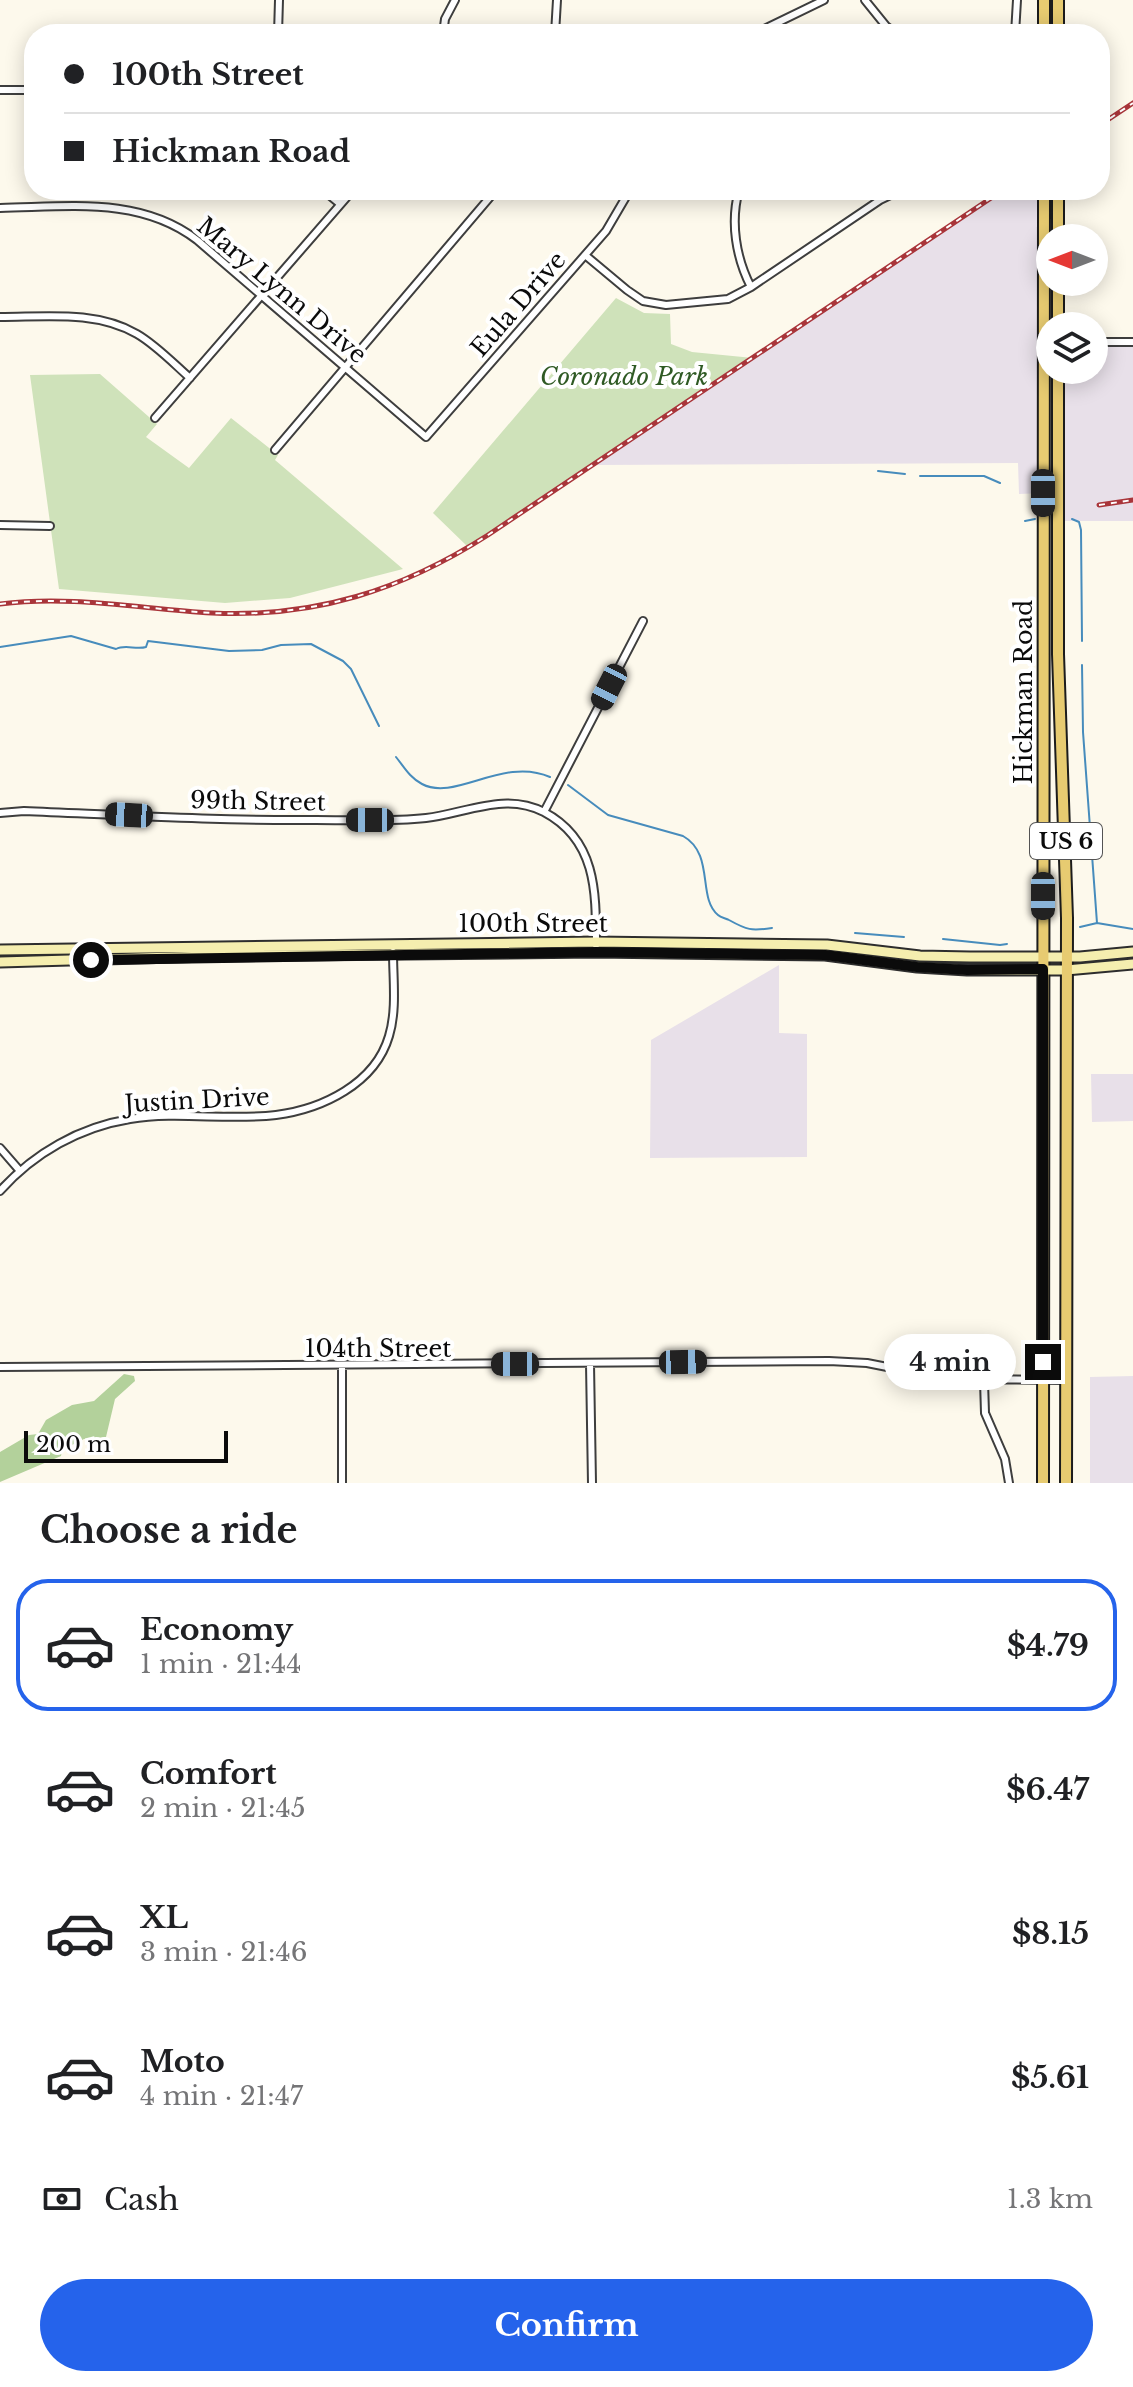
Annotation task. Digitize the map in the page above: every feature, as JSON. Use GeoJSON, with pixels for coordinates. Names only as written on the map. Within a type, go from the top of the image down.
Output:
{"type":"FeatureCollection","features":[{"type":"Feature","properties":{"kind":"main road"},"geometry":{"type":"LineString","coordinates":[[1044,0],[1044,24]]}},
{"type":"Feature","properties":{"kind":"main road"},"geometry":{"type":"LineString","coordinates":[[1058,0],[1058,24]]}},
{"type":"Feature","properties":{"kind":"main road","name":"Hickman Road"},"geometry":{"type":"LineString","coordinates":[[1044,200],[1046,312]]}},
{"type":"Feature","properties":{"kind":"main road"},"geometry":{"type":"LineString","coordinates":[[1058,200],[1058,224]]}},
{"type":"Feature","properties":{"kind":"main road","name":"Hickman Road"},"geometry":{"type":"LineString","coordinates":[[1043,1483],[1047,384]]}},
{"type":"Feature","properties":{"kind":"main road","name":"Hickman Road"},"geometry":{"type":"LineString","coordinates":[[1058,384],[1058,654],[1065,827],[1066,957],[1066,1483]]}},
{"type":"Feature","properties":{"kind":"main road","name":"100th Street"},"geometry":{"type":"LineString","coordinates":[[0,950],[827,945],[920,956],[1066,957],[1133,952]]}},
{"type":"Feature","properties":{"kind":"main road","name":"100th Street"},"geometry":{"type":"LineString","coordinates":[[596,947],[825,955],[967,970],[1066,970],[1133,964]]}},
{"type":"Feature","properties":{"kind":"main road","name":"100th Street"},"geometry":{"type":"LineString","coordinates":[[0,962],[393,949]]}},
{"type":"Feature","properties":{"kind":"street"},"geometry":{"type":"LineString","coordinates":[[278,24],[279,0]]}},
{"type":"Feature","properties":{"kind":"street"},"geometry":{"type":"LineString","coordinates":[[444,24],[447,0]]}},
{"type":"Feature","properties":{"kind":"street"},"geometry":{"type":"LineString","coordinates":[[445,19],[455,0]]}},
{"type":"Feature","properties":{"kind":"street"},"geometry":{"type":"LineString","coordinates":[[556,24],[557,0]]}},
{"type":"Feature","properties":{"kind":"street"},"geometry":{"type":"LineString","coordinates":[[775,24],[824,0]]}},
{"type":"Feature","properties":{"kind":"street"},"geometry":{"type":"LineString","coordinates":[[865,0],[884,24]]}},
{"type":"Feature","properties":{"kind":"street"},"geometry":{"type":"LineString","coordinates":[[1016,24],[1017,0]]}},
{"type":"Feature","properties":{"kind":"street"},"geometry":{"type":"LineString","coordinates":[[0,90],[24,90]]}},
{"type":"Feature","properties":{"kind":"street"},"geometry":{"type":"LineString","coordinates":[[335,200],[340,204]]}},
{"type":"Feature","properties":{"kind":"street"},"geometry":{"type":"LineString","coordinates":[[155,418],[344,200]]}},
{"type":"Feature","properties":{"kind":"street"},"geometry":{"type":"LineString","coordinates":[[275,450],[488,200]]}},
{"type":"Feature","properties":{"kind":"street","name":"Eula Drive"},"geometry":{"type":"LineString","coordinates":[[426,437],[585,255],[617,216],[625,200]]}},
{"type":"Feature","properties":{"kind":"street"},"geometry":{"type":"LineString","coordinates":[[738,200],[736,247],[751,287]]}},
{"type":"Feature","properties":{"kind":"street"},"geometry":{"type":"LineString","coordinates":[[585,255],[633,295],[654,304],[728,299],[751,287],[880,200]]}},
{"type":"Feature","properties":{"kind":"street","name":"Mary Lynn Drive"},"geometry":{"type":"LineString","coordinates":[[0,208],[110,207],[147,213],[186,231],[426,437]]}},
{"type":"Feature","properties":{"kind":"street"},"geometry":{"type":"LineString","coordinates":[[0,317],[85,317],[110,322],[146,339],[190,378]]}},
{"type":"Feature","properties":{"kind":"street"},"geometry":{"type":"LineString","coordinates":[[1108,342],[1133,342]]}},
{"type":"Feature","properties":{"kind":"street"},"geometry":{"type":"LineString","coordinates":[[0,525],[50,526]]}},
{"type":"Feature","properties":{"kind":"street"},"geometry":{"type":"LineString","coordinates":[[544,812],[643,621]]}},
{"type":"Feature","properties":{"kind":"street","name":"99th Street"},"geometry":{"type":"LineString","coordinates":[[0,813],[24,811],[251,820],[393,820],[434,817],[496,803],[521,804],[544,812],[567,828],[588,858],[595,887],[596,947]]}},
{"type":"Feature","properties":{"kind":"street","name":"Justin Drive"},"geometry":{"type":"LineString","coordinates":[[0,1191],[20,1171],[67,1139],[109,1124],[153,1117],[277,1115],[344,1092],[365,1076],[386,1045],[393,1021],[393,949]]}},
{"type":"Feature","properties":{"kind":"street"},"geometry":{"type":"LineString","coordinates":[[0,1148],[20,1171]]}},
{"type":"Feature","properties":{"kind":"street","name":"104th Street"},"geometry":{"type":"LineString","coordinates":[[0,1367],[829,1361],[867,1363],[922,1375],[984,1381],[1066,1380]]}},
{"type":"Feature","properties":{"kind":"street"},"geometry":{"type":"LineString","coordinates":[[590,1364],[592,1483]]}},
{"type":"Feature","properties":{"kind":"street"},"geometry":{"type":"LineString","coordinates":[[342,1366],[342,1483]]}},
{"type":"Feature","properties":{"kind":"street"},"geometry":{"type":"LineString","coordinates":[[984,1381],[985,1413],[1005,1459],[1009,1483]]}},
{"type":"Feature","properties":{"kind":"shaded area"},"geometry":{"type":"Polygon","coordinates":[[[988,200],[1044,200],[1044,224],[1036,224],[1036,296],[1044,296],[1044,312],[1036,312],[1036,384],[1043,384],[1043,493],[1019,494],[1018,463],[594,465],[988,200]]]}},
{"type":"Feature","properties":{"kind":"shaded area"},"geometry":{"type":"Polygon","coordinates":[[[1108,347],[1133,347],[1133,521],[1061,521],[1065,384],[1108,384],[1108,347]]]}},
{"type":"Feature","properties":{"kind":"shaded area"},"geometry":{"type":"Polygon","coordinates":[[[779,965],[779,1033],[807,1034],[807,1157],[650,1158],[651,1040],[779,965]]]}},
{"type":"Feature","properties":{"kind":"shaded area"},"geometry":{"type":"Polygon","coordinates":[[[1091,1074],[1133,1074],[1133,1121],[1092,1122],[1091,1074]]]}},
{"type":"Feature","properties":{"kind":"shaded area"},"geometry":{"type":"Polygon","coordinates":[[[1133,1376],[1133,1483],[1090,1483],[1090,1377],[1133,1376]]]}},
{"type":"Feature","properties":{"kind":"green space","name":"Coronado Park"},"geometry":{"type":"Polygon","coordinates":[[[616,298],[644,313],[670,314],[671,344],[692,352],[753,358],[468,547],[433,513],[616,298]]]}},
{"type":"Feature","properties":{"kind":"green space"},"geometry":{"type":"Polygon","coordinates":[[[100,374],[157,424],[146,437],[189,468],[231,418],[278,455],[275,460],[403,569],[290,598],[225,603],[59,589],[30,375],[100,374]]]}},
{"type":"Feature","properties":{"kind":"green space"},"geometry":{"type":"Polygon","coordinates":[[[124,1374],[134,1376],[135,1381],[115,1399],[106,1437],[84,1439],[62,1450],[61,1456],[0,1482],[0,1452],[29,1435],[38,1434],[46,1420],[72,1405],[94,1401],[124,1374]]]}},
{"type":"Feature","properties":{"kind":"waterway"},"geometry":{"type":"LineString","coordinates":[[878,471],[905,474]]}},
{"type":"Feature","properties":{"kind":"waterway"},"geometry":{"type":"LineString","coordinates":[[920,476],[984,476],[1000,483]]}},
{"type":"Feature","properties":{"kind":"waterway"},"geometry":{"type":"LineString","coordinates":[[1025,521],[1035,519]]}},
{"type":"Feature","properties":{"kind":"waterway"},"geometry":{"type":"LineString","coordinates":[[1072,519],[1079,522],[1081,530],[1082,641]]}},
{"type":"Feature","properties":{"kind":"waterway"},"geometry":{"type":"LineString","coordinates":[[0,647],[71,636],[116,649],[146,647],[148,641],[229,651],[311,644],[343,661],[351,669],[379,726]]}},
{"type":"Feature","properties":{"kind":"waterway"},"geometry":{"type":"LineString","coordinates":[[1082,665],[1083,732],[1097,923]]}},
{"type":"Feature","properties":{"kind":"waterway"},"geometry":{"type":"LineString","coordinates":[[396,757],[414,779],[435,788],[449,788],[515,772],[532,772],[550,777]]}},
{"type":"Feature","properties":{"kind":"waterway"},"geometry":{"type":"LineString","coordinates":[[568,785],[608,815],[683,836],[699,854],[708,898],[718,915],[749,929],[772,928]]}},
{"type":"Feature","properties":{"kind":"waterway"},"geometry":{"type":"LineString","coordinates":[[1080,927],[1097,923],[1133,929]]}},
{"type":"Feature","properties":{"kind":"waterway"},"geometry":{"type":"LineString","coordinates":[[855,933],[904,937]]}},
{"type":"Feature","properties":{"kind":"waterway"},"geometry":{"type":"LineString","coordinates":[[943,939],[1007,944]]}},
{"type":"Feature","properties":{"kind":"railway"},"geometry":{"type":"LineString","coordinates":[[1110,118],[1133,103]]}},
{"type":"Feature","properties":{"kind":"railway"},"geometry":{"type":"LineString","coordinates":[[0,604],[54,601],[250,613],[322,605],[390,585],[423,571],[488,535],[988,200]]}},
{"type":"Feature","properties":{"kind":"railway"},"geometry":{"type":"LineString","coordinates":[[1099,505],[1133,500]]}},
{"type":"Feature","properties":{"kind":"route"},"geometry":{"type":"LineString","coordinates":[[91,960],[596,952],[825,955],[917,967],[1043,969],[1043,1362]]}}]}
